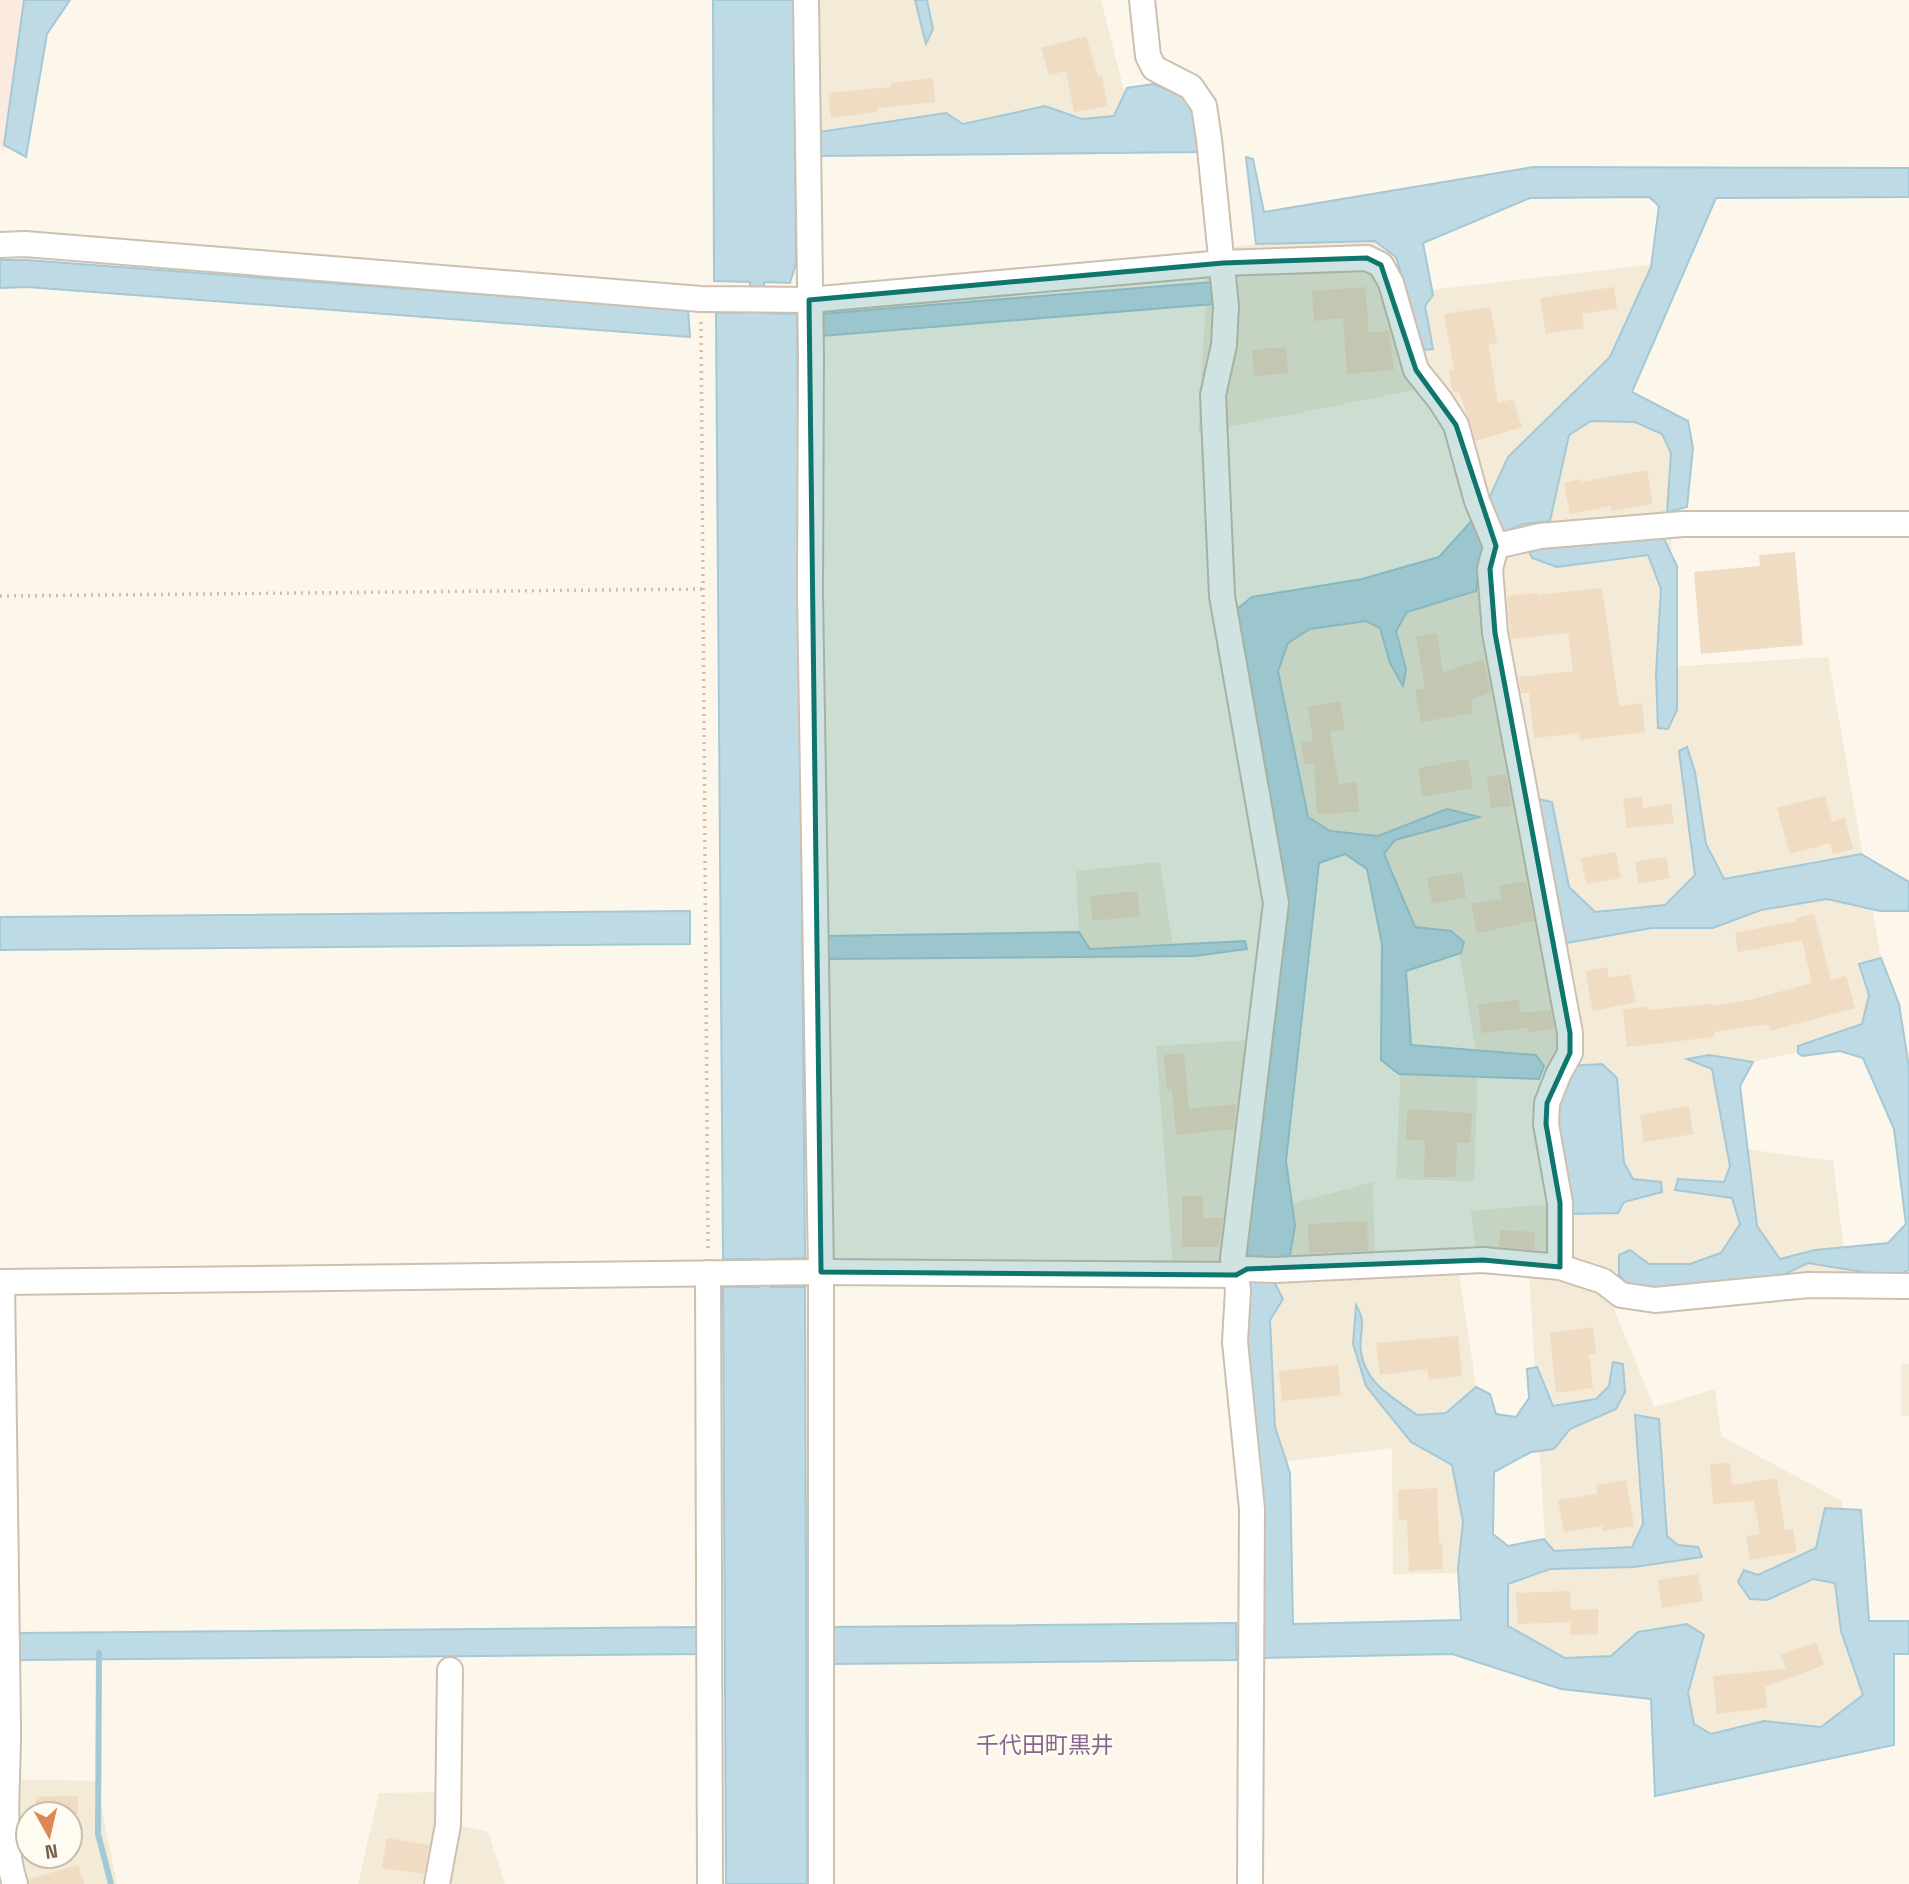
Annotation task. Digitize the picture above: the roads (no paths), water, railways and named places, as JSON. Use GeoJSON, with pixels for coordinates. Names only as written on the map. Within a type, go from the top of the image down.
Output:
{"type":"FeatureCollection","features":[{"type":"Feature","properties":{"kind":"street"},"geometry":{"type":"LineString","coordinates":[[806,0],[811,355],[810,593],[821,1272],[821,1884]]}},
{"type":"Feature","properties":{"kind":"street"},"geometry":{"type":"LineString","coordinates":[[1142,0],[1145,41],[1154,68],[1191,87],[1204,106],[1226,306],[1224,345],[1213,395],[1223,596],[1276,903],[1233,1259],[1242,1272],[1238,1290],[1236,1342],[1252,1509],[1250,1884]]}},
{"type":"Feature","properties":{"kind":"street"},"geometry":{"type":"LineString","coordinates":[[0,245],[25,244],[701,299],[809,300],[1223,263],[1367,258],[1381,265],[1391,283],[1416,370],[1456,425],[1477,501],[1496,546],[1490,569],[1495,633],[1570,1033],[1570,1053],[1547,1103],[1546,1124],[1560,1203],[1560,1267]]}},
{"type":"Feature","properties":{"kind":"street"},"geometry":{"type":"LineString","coordinates":[[1496,546],[1540,536],[1683,524],[1909,524]]}},
{"type":"Feature","properties":{"kind":"street"},"geometry":{"type":"LineString","coordinates":[[15,1884],[8,1867],[5,1820],[8,1730],[2,1282],[766,1272],[1242,1272],[1483,1260],[1560,1267],[1603,1281],[1621,1296],[1655,1300],[1809,1285],[1909,1286]]}},
{"type":"Feature","properties":{"kind":"street"},"geometry":{"type":"LineString","coordinates":[[708,1273],[710,1884]]}},
{"type":"Feature","properties":{"kind":"street"},"geometry":{"type":"LineString","coordinates":[[437,1884],[448,1825],[450,1670]]}},
{"type":"Feature","properties":{"kind":"water"},"geometry":{"type":"Polygon","coordinates":[[[24,0],[70,0],[47,34],[26,157],[4,145],[24,0]]]}},
{"type":"Feature","properties":{"kind":"water"},"geometry":{"type":"Polygon","coordinates":[[[713,0],[794,0],[796,263],[790,283],[764,282],[764,313],[797,314],[805,1258],[771,1259],[771,1287],[805,1287],[807,1884],[726,1884],[723,1287],[759,1287],[760,1259],[723,1259],[716,313],[750,312],[750,282],[714,281],[713,0]]]}},
{"type":"Feature","properties":{"kind":"water"},"geometry":{"type":"Polygon","coordinates":[[[915,0],[927,0],[933,29],[926,44],[915,0]]]}},
{"type":"Feature","properties":{"kind":"water"},"geometry":{"type":"Polygon","coordinates":[[[1153,84],[1179,95],[1192,108],[1200,152],[819,156],[819,132],[946,113],[963,124],[1045,106],[1082,119],[1114,116],[1127,88],[1153,84]]]}},
{"type":"Feature","properties":{"kind":"water"},"geometry":{"type":"Polygon","coordinates":[[[1246,157],[1253,159],[1264,212],[1533,167],[1909,168],[1909,197],[1716,198],[1632,392],[1688,421],[1693,448],[1687,507],[1667,512],[1671,453],[1662,434],[1635,422],[1591,421],[1569,435],[1550,521],[1523,524],[1505,532],[1493,532],[1483,546],[1476,591],[1407,612],[1396,631],[1406,669],[1403,686],[1390,663],[1380,628],[1366,621],[1310,629],[1288,643],[1278,671],[1308,817],[1330,831],[1378,836],[1447,809],[1479,817],[1395,840],[1384,854],[1415,927],[1451,931],[1464,942],[1461,953],[1406,971],[1411,1045],[1536,1055],[1544,1066],[1539,1079],[1399,1074],[1381,1060],[1382,944],[1367,869],[1345,854],[1319,863],[1286,1161],[1295,1226],[1289,1261],[1270,1274],[1283,1299],[1270,1320],[1275,1427],[1290,1473],[1293,1624],[1461,1620],[1458,1568],[1463,1522],[1452,1465],[1411,1442],[1366,1386],[1353,1344],[1356,1305],[1362,1323],[1361,1352],[1368,1373],[1390,1396],[1417,1415],[1446,1413],[1476,1387],[1490,1394],[1496,1414],[1516,1417],[1529,1398],[1527,1369],[1537,1367],[1553,1406],[1596,1399],[1609,1386],[1613,1362],[1623,1364],[1625,1392],[1616,1409],[1570,1429],[1554,1449],[1531,1452],[1494,1472],[1493,1534],[1508,1546],[1544,1539],[1554,1551],[1632,1547],[1643,1524],[1635,1415],[1659,1419],[1667,1536],[1678,1545],[1698,1547],[1702,1557],[1634,1567],[1550,1569],[1508,1584],[1508,1626],[1565,1658],[1611,1656],[1638,1632],[1687,1624],[1704,1635],[1688,1693],[1694,1724],[1711,1734],[1764,1721],[1821,1727],[1863,1695],[1841,1631],[1835,1583],[1813,1579],[1767,1600],[1750,1599],[1738,1582],[1744,1570],[1758,1575],[1816,1548],[1825,1508],[1861,1510],[1869,1621],[1909,1621],[1909,1654],[1894,1654],[1894,1745],[1655,1796],[1651,1699],[1561,1689],[1452,1654],[1261,1658],[1244,1345],[1244,1283],[1251,1262],[1246,1251],[1277,1007],[1283,880],[1236,610],[1252,597],[1362,579],[1439,557],[1486,505],[1508,457],[1610,357],[1651,267],[1659,206],[1649,197],[1530,198],[1423,243],[1433,295],[1425,306],[1433,349],[1424,350],[1396,257],[1375,241],[1256,244],[1246,157]]]}},
{"type":"Feature","properties":{"kind":"water"},"geometry":{"type":"Polygon","coordinates":[[[0,260],[688,310],[690,337],[27,287],[0,288],[0,260]]]}},
{"type":"Feature","properties":{"kind":"water"},"geometry":{"type":"Polygon","coordinates":[[[1212,282],[1213,304],[822,336],[821,314],[1212,282]]]}},
{"type":"Feature","properties":{"kind":"water"},"geometry":{"type":"Polygon","coordinates":[[[1663,537],[1677,566],[1677,710],[1668,729],[1658,728],[1656,674],[1661,589],[1648,555],[1557,567],[1532,558],[1527,547],[1663,537]]]}},
{"type":"Feature","properties":{"kind":"water"},"geometry":{"type":"Polygon","coordinates":[[[1687,747],[1695,772],[1706,844],[1724,879],[1861,854],[1909,882],[1909,911],[1880,911],[1827,899],[1761,910],[1713,928],[1652,928],[1566,943],[1539,799],[1552,802],[1569,887],[1595,912],[1665,905],[1695,875],[1679,751],[1687,747]]]}},
{"type":"Feature","properties":{"kind":"water"},"geometry":{"type":"Polygon","coordinates":[[[690,911],[690,944],[0,950],[0,917],[690,911]]]}},
{"type":"Feature","properties":{"kind":"water"},"geometry":{"type":"Polygon","coordinates":[[[1079,932],[1090,949],[1245,941],[1247,949],[1195,956],[826,959],[826,936],[1079,932]]]}},
{"type":"Feature","properties":{"kind":"water"},"geometry":{"type":"Polygon","coordinates":[[[1881,958],[1899,1004],[1909,1067],[1909,1270],[1893,1277],[1808,1263],[1783,1275],[1660,1288],[1630,1287],[1619,1275],[1619,1255],[1630,1250],[1649,1264],[1690,1264],[1721,1253],[1740,1224],[1732,1198],[1675,1190],[1678,1179],[1724,1182],[1730,1166],[1712,1069],[1687,1059],[1709,1055],[1753,1062],[1740,1086],[1757,1226],[1780,1259],[1815,1250],[1888,1243],[1906,1224],[1894,1129],[1863,1058],[1840,1051],[1802,1056],[1798,1053],[1798,1046],[1862,1024],[1869,995],[1859,964],[1881,958]]]}},
{"type":"Feature","properties":{"kind":"water"},"geometry":{"type":"Polygon","coordinates":[[[1602,1064],[1617,1078],[1624,1163],[1633,1179],[1661,1182],[1662,1192],[1624,1202],[1618,1213],[1570,1214],[1553,1123],[1569,1066],[1602,1064]]]}},
{"type":"Feature","properties":{"kind":"water"},"geometry":{"type":"Polygon","coordinates":[[[1236,1623],[1237,1660],[831,1664],[830,1627],[1236,1623]]]}},
{"type":"Feature","properties":{"kind":"water"},"geometry":{"type":"Polygon","coordinates":[[[701,1627],[701,1654],[19,1660],[18,1633],[701,1627]]]}},
{"type":"Feature","properties":{"kind":"waterway"},"geometry":{"type":"LineString","coordinates":[[99,1653],[98,1834],[111,1884]]}},
{"type":"Feature","properties":{"kind":"district","name":"千代田町黒井"},"geometry":{"type":"Point","coordinates":[1045,1745]}}]}
